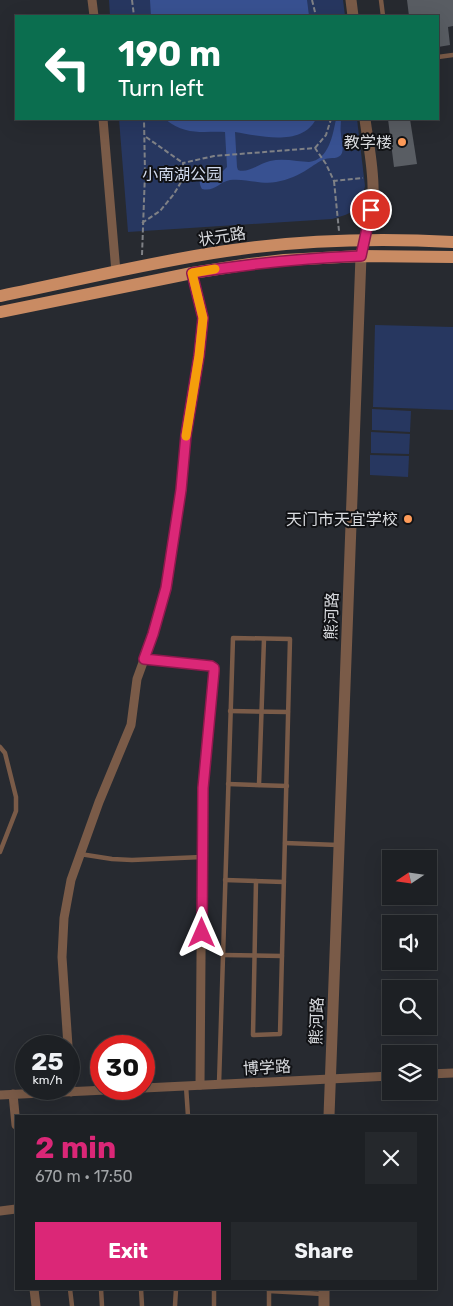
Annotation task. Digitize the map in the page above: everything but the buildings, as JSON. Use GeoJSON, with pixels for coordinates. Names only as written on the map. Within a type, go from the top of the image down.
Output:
{"type":"FeatureCollection","features":[{"type":"Feature","properties":{"kind":"main road","name":"状元路"},"geometry":{"type":"LineString","coordinates":[[0,296],[226,251],[340,241],[400,240],[453,242]]}},
{"type":"Feature","properties":{"kind":"main road","name":"状元路"},"geometry":{"type":"LineString","coordinates":[[0,312],[192,273],[250,264],[284,260],[361,256],[453,257]]}},
{"type":"Feature","properties":{"kind":"street"},"geometry":{"type":"LineString","coordinates":[[92,0],[94,15]]}},
{"type":"Feature","properties":{"kind":"street"},"geometry":{"type":"LineString","coordinates":[[351,0],[353,15]]}},
{"type":"Feature","properties":{"kind":"street"},"geometry":{"type":"LineString","coordinates":[[102,120],[116,272]]}},
{"type":"Feature","properties":{"kind":"street","name":"熊河路"},"geometry":{"type":"LineString","coordinates":[[329,1115],[361,256],[373,193],[366,120]]}},
{"type":"Feature","properties":{"kind":"street"},"geometry":{"type":"LineString","coordinates":[[67,1035],[62,957],[64,918],[71,880],[99,802],[131,725],[137,679],[153,634],[166,588],[181,490],[186,435],[199,356],[203,318],[192,273]]}},
{"type":"Feature","properties":{"kind":"street"},"geometry":{"type":"LineString","coordinates":[[144,659],[211,666],[214,668],[203,788],[200,1085]]}},
{"type":"Feature","properties":{"kind":"street"},"geometry":{"type":"LineString","coordinates":[[437,1074],[453,1073]]}},
{"type":"Feature","properties":{"kind":"street","name":"博学路"},"geometry":{"type":"LineString","coordinates":[[155,1087],[382,1076]]}},
{"type":"Feature","properties":{"kind":"street"},"geometry":{"type":"LineString","coordinates":[[0,1095],[13,1094],[15,1115]]}},
{"type":"Feature","properties":{"kind":"street"},"geometry":{"type":"LineString","coordinates":[[0,1211],[15,1209]]}},
{"type":"Feature","properties":{"kind":"street"},"geometry":{"type":"LineString","coordinates":[[34,1290],[36,1306]]}},
{"type":"Feature","properties":{"kind":"street"},"geometry":{"type":"LineString","coordinates":[[324,1291],[324,1306]]}},
{"type":"Feature","properties":{"kind":"lane"},"geometry":{"type":"LineString","coordinates":[[381,0],[383,15]]}},
{"type":"Feature","properties":{"kind":"lane"},"geometry":{"type":"LineString","coordinates":[[439,57],[453,55]]}},
{"type":"Feature","properties":{"kind":"lane"},"geometry":{"type":"LineString","coordinates":[[219,1084],[233,638],[290,639],[280,1034],[253,1035],[256,881]]}},
{"type":"Feature","properties":{"kind":"lane"},"geometry":{"type":"LineString","coordinates":[[259,785],[264,638]]}},
{"type":"Feature","properties":{"kind":"lane"},"geometry":{"type":"LineString","coordinates":[[230,711],[288,712]]}},
{"type":"Feature","properties":{"kind":"lane"},"geometry":{"type":"LineString","coordinates":[[0,747],[5,752],[17,806],[0,852]]}},
{"type":"Feature","properties":{"kind":"lane"},"geometry":{"type":"LineString","coordinates":[[228,784],[287,786]]}},
{"type":"Feature","properties":{"kind":"lane"},"geometry":{"type":"LineString","coordinates":[[285,843],[338,846]]}},
{"type":"Feature","properties":{"kind":"lane"},"geometry":{"type":"LineString","coordinates":[[80,854],[132,860],[202,857]]}},
{"type":"Feature","properties":{"kind":"lane"},"geometry":{"type":"LineString","coordinates":[[225,880],[284,882]]}},
{"type":"Feature","properties":{"kind":"lane"},"geometry":{"type":"LineString","coordinates":[[223,955],[282,956]]}},
{"type":"Feature","properties":{"kind":"lane"},"geometry":{"type":"LineString","coordinates":[[186,1086],[188,1115]]}},
{"type":"Feature","properties":{"kind":"lane"},"geometry":{"type":"LineString","coordinates":[[70,1290],[72,1306]]}},
{"type":"Feature","properties":{"kind":"lane"},"geometry":{"type":"LineString","coordinates":[[101,1290],[102,1306]]}},
{"type":"Feature","properties":{"kind":"lane"},"geometry":{"type":"LineString","coordinates":[[140,1290],[142,1306]]}},
{"type":"Feature","properties":{"kind":"lane"},"geometry":{"type":"LineString","coordinates":[[175,1306],[176,1290]]}},
{"type":"Feature","properties":{"kind":"lane"},"geometry":{"type":"LineString","coordinates":[[214,1290],[214,1306]]}},
{"type":"Feature","properties":{"kind":"lane"},"geometry":{"type":"LineString","coordinates":[[269,1306],[269,1290],[324,1291]]}},
{"type":"Feature","properties":{"kind":"path"},"geometry":{"type":"LineString","coordinates":[[132,0],[134,15]]}},
{"type":"Feature","properties":{"kind":"path"},"geometry":{"type":"LineString","coordinates":[[312,0],[316,15]]}},
{"type":"Feature","properties":{"kind":"path"},"geometry":{"type":"LineString","coordinates":[[142,267],[142,223],[146,173],[144,120]]}},
{"type":"Feature","properties":{"kind":"path"},"geometry":{"type":"LineString","coordinates":[[183,164],[214,156],[315,148],[326,135],[331,120]]}},
{"type":"Feature","properties":{"kind":"path"},"geometry":{"type":"LineString","coordinates":[[142,223],[160,210],[174,194],[184,178],[183,164],[145,136]]}},
{"type":"Feature","properties":{"kind":"path"},"geometry":{"type":"LineString","coordinates":[[315,148],[326,164],[334,181],[340,241]]}},
{"type":"Feature","properties":{"kind":"path"},"geometry":{"type":"LineString","coordinates":[[334,181],[372,177]]}},
{"type":"Feature","properties":{"kind":"green space"},"geometry":{"type":"Polygon","coordinates":[[[109,0],[343,0],[345,15],[110,15],[109,0]]]}},
{"type":"Feature","properties":{"kind":"green space","name":"小南湖公园"},"geometry":{"type":"Polygon","coordinates":[[[119,120],[357,120],[365,186],[358,205],[346,215],[332,219],[128,232],[119,120]]]}},
{"type":"Feature","properties":{"kind":"green space"},"geometry":{"type":"Polygon","coordinates":[[[375,325],[453,327],[453,410],[373,407],[375,325]]]}},
{"type":"Feature","properties":{"kind":"green space"},"geometry":{"type":"Polygon","coordinates":[[[372,409],[411,411],[410,432],[372,430],[372,409]]]}},
{"type":"Feature","properties":{"kind":"green space"},"geometry":{"type":"Polygon","coordinates":[[[371,432],[410,434],[409,454],[371,453],[371,432]]]}},
{"type":"Feature","properties":{"kind":"green space"},"geometry":{"type":"Polygon","coordinates":[[[370,455],[409,456],[408,477],[370,475],[370,455]]]}},
{"type":"Feature","properties":{"kind":"shaded area"},"geometry":{"type":"Polygon","coordinates":[[[150,0],[307,0],[309,15],[151,15],[150,0]]]}},
{"type":"Feature","properties":{"kind":"shaded area"},"geometry":{"type":"Polygon","coordinates":[[[167,120],[315,120],[309,128],[291,136],[267,137],[235,132],[237,167],[238,170],[242,171],[273,160],[309,162],[316,160],[321,157],[329,145],[336,120],[341,120],[343,151],[339,157],[327,158],[285,180],[270,183],[230,180],[206,190],[202,189],[200,183],[202,176],[223,171],[227,167],[225,132],[194,132],[167,120]]]}},
{"type":"Feature","properties":{"kind":"slow traffic"},"geometry":{"type":"LineString","coordinates":[[186,436],[203,318],[192,273],[215,269]]}},
{"type":"Feature","properties":{"kind":"place","name":"教学楼"},"geometry":{"type":"Point","coordinates":[402,142]}},
{"type":"Feature","properties":{"kind":"place","name":"天门市天宜学校"},"geometry":{"type":"Point","coordinates":[408,519]}},
{"type":"Feature","properties":{"kind":"route"},"geometry":{"type":"LineString","coordinates":[[202,933],[203,788],[214,668],[211,666],[144,659],[166,588],[181,490],[186,435],[199,356],[203,318],[192,273],[284,260],[361,256],[371,210]]}}]}
